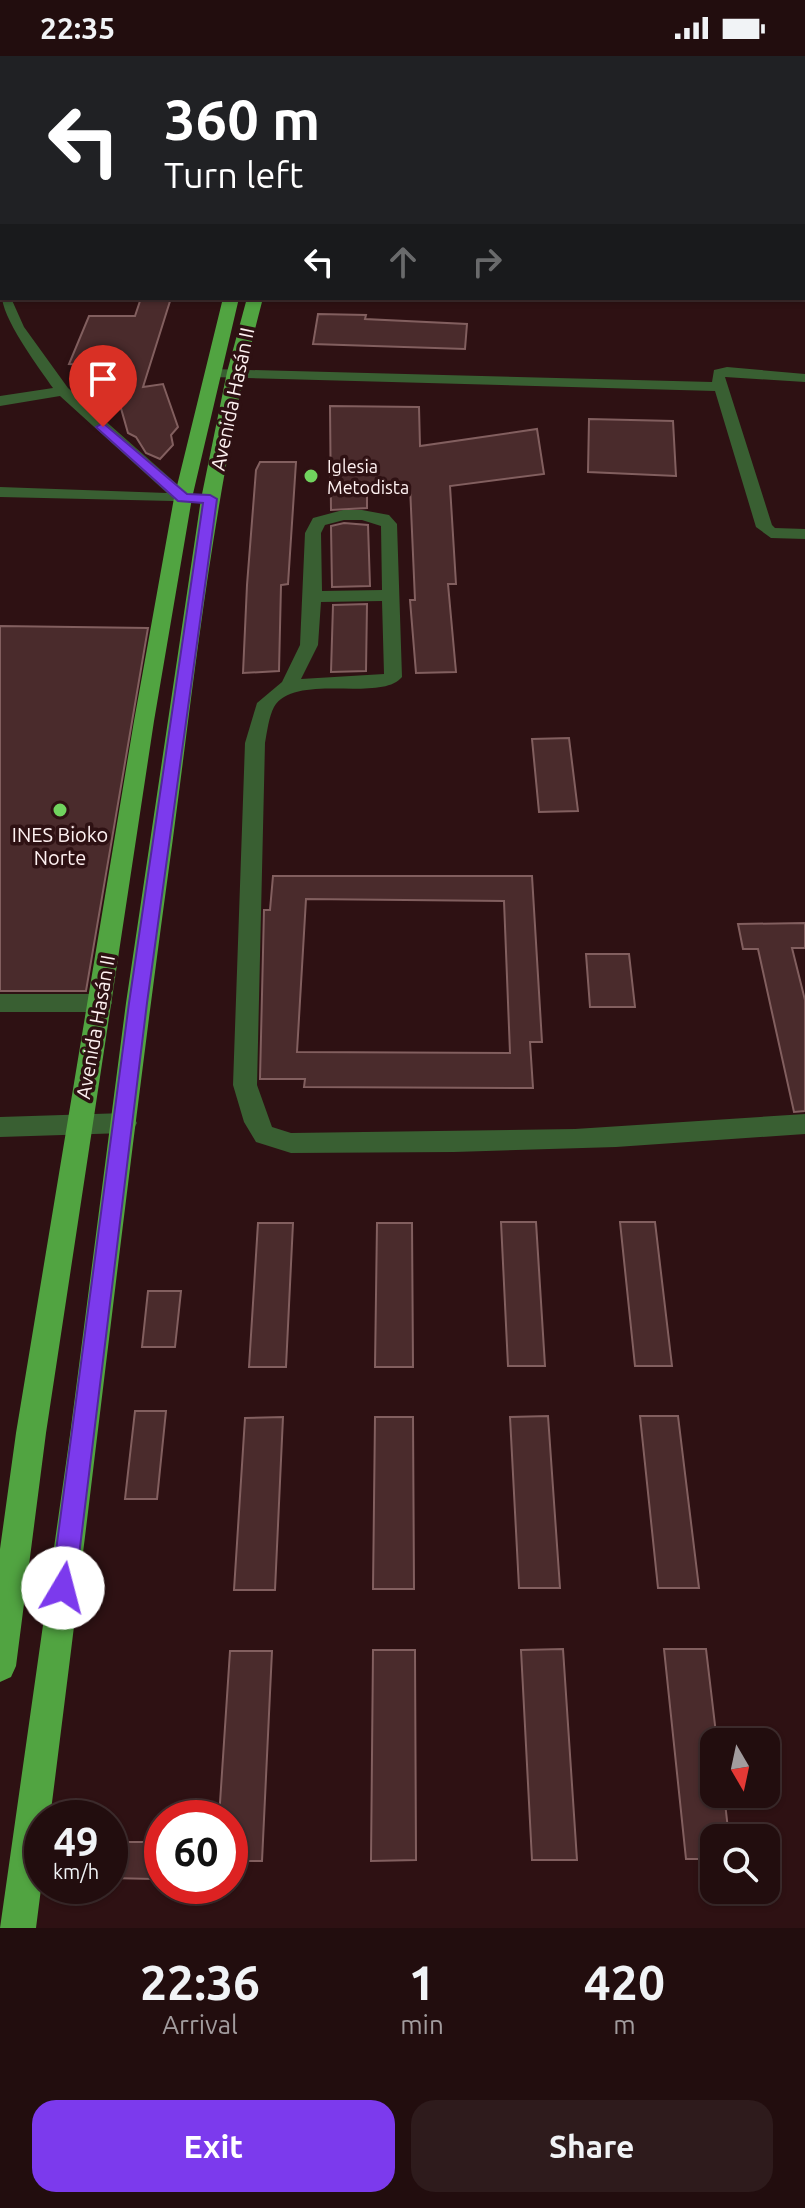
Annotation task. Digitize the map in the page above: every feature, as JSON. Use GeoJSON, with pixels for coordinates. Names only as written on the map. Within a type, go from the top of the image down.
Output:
{"type":"FeatureCollection","features":[{"type":"Feature","properties":{"kind":"main road","name":"Avenida Hasán II"},"geometry":{"type":"LineString","coordinates":[[18,1928],[125,1123],[138,1003],[210,499],[231,300]]}},
{"type":"Feature","properties":{"kind":"main road","name":"Avenida Hasán II"},"geometry":{"type":"LineString","coordinates":[[0,1666],[77,1125],[101,1003],[144,721],[183,498],[224,372],[254,300]]}},
{"type":"Feature","properties":{"kind":"street"},"geometry":{"type":"LineString","coordinates":[[5,300],[17,327],[63,391],[183,498]]}},
{"type":"Feature","properties":{"kind":"street"},"geometry":{"type":"LineString","coordinates":[[805,378],[727,371],[719,373],[720,387],[764,527],[771,533],[805,534]]}},
{"type":"Feature","properties":{"kind":"street"},"geometry":{"type":"LineString","coordinates":[[224,372],[720,387]]}},
{"type":"Feature","properties":{"kind":"street"},"geometry":{"type":"LineString","coordinates":[[0,401],[63,391]]}},
{"type":"Feature","properties":{"kind":"street"},"geometry":{"type":"LineString","coordinates":[[0,492],[210,499]]}},
{"type":"Feature","properties":{"kind":"street"},"geometry":{"type":"LineString","coordinates":[[289,686],[393,677],[389,524],[383,519],[343,515],[319,522],[313,533],[309,645],[289,686],[266,703],[255,743],[245,1085],[256,1122],[264,1135],[291,1143],[468,1143],[618,1137],[768,1124],[805,1124]]}},
{"type":"Feature","properties":{"kind":"street"},"geometry":{"type":"LineString","coordinates":[[313,597],[390,595]]}},
{"type":"Feature","properties":{"kind":"street"},"geometry":{"type":"LineString","coordinates":[[0,1003],[101,1003]]}},
{"type":"Feature","properties":{"kind":"street"},"geometry":{"type":"LineString","coordinates":[[0,1127],[125,1123]]}},
{"type":"Feature","properties":{"kind":"building"},"geometry":{"type":"Polygon","coordinates":[[[140,300],[170,300],[143,387],[163,384],[178,427],[171,435],[173,445],[160,459],[146,453],[136,437],[128,433],[109,366],[69,364],[89,316],[135,316],[140,300]]]}},
{"type":"Feature","properties":{"kind":"building"},"geometry":{"type":"Polygon","coordinates":[[[318,314],[467,324],[465,349],[313,344],[318,314]]]}},
{"type":"Feature","properties":{"kind":"building"},"geometry":{"type":"Polygon","coordinates":[[[330,406],[419,407],[420,446],[537,429],[544,474],[450,486],[456,584],[448,584],[456,672],[416,673],[410,600],[415,600],[410,486],[372,486],[371,494],[367,494],[367,508],[331,510],[330,406]]]}},
{"type":"Feature","properties":{"kind":"building"},"geometry":{"type":"Polygon","coordinates":[[[589,419],[673,421],[676,476],[588,472],[589,419]]]}},
{"type":"Feature","properties":{"kind":"building"},"geometry":{"type":"Polygon","coordinates":[[[260,462],[296,462],[288,584],[281,585],[279,671],[243,673],[256,470],[260,462]]]}},
{"type":"Feature","properties":{"kind":"building"},"geometry":{"type":"Polygon","coordinates":[[[344,523],[368,525],[370,586],[332,587],[331,526],[344,523]]]}},
{"type":"Feature","properties":{"kind":"building"},"geometry":{"type":"Polygon","coordinates":[[[367,604],[366,671],[331,672],[333,605],[367,604]]]}},
{"type":"Feature","properties":{"kind":"building","name":"INES Bioko Norte"},"geometry":{"type":"Polygon","coordinates":[[[0,626],[148,628],[86,991],[0,991],[0,626]]]}},
{"type":"Feature","properties":{"kind":"building"},"geometry":{"type":"Polygon","coordinates":[[[569,738],[578,811],[539,812],[532,739],[569,738]]]}},
{"type":"Feature","properties":{"kind":"building"},"geometry":{"type":"Polygon","coordinates":[[[273,876],[532,876],[542,1042],[530,1042],[533,1088],[304,1087],[305,1079],[260,1079],[264,910],[270,910],[273,876]],[[306,899],[297,1052],[510,1053],[504,901],[306,899]]]}},
{"type":"Feature","properties":{"kind":"building"},"geometry":{"type":"Polygon","coordinates":[[[805,923],[805,948],[792,948],[805,1000],[805,1111],[794,1112],[758,949],[743,949],[738,924],[805,923]]]}},
{"type":"Feature","properties":{"kind":"building"},"geometry":{"type":"Polygon","coordinates":[[[586,954],[629,954],[635,1007],[590,1007],[586,954]]]}},
{"type":"Feature","properties":{"kind":"building"},"geometry":{"type":"Polygon","coordinates":[[[501,1222],[536,1222],[545,1366],[508,1366],[501,1222]]]}},
{"type":"Feature","properties":{"kind":"building"},"geometry":{"type":"Polygon","coordinates":[[[620,1222],[655,1222],[672,1366],[635,1366],[620,1222]]]}},
{"type":"Feature","properties":{"kind":"building"},"geometry":{"type":"Polygon","coordinates":[[[258,1223],[293,1223],[286,1367],[249,1367],[258,1223]]]}},
{"type":"Feature","properties":{"kind":"building"},"geometry":{"type":"Polygon","coordinates":[[[377,1223],[412,1223],[413,1367],[375,1367],[377,1223]]]}},
{"type":"Feature","properties":{"kind":"building"},"geometry":{"type":"Polygon","coordinates":[[[148,1291],[181,1291],[175,1347],[142,1347],[148,1291]]]}},
{"type":"Feature","properties":{"kind":"building"},"geometry":{"type":"Polygon","coordinates":[[[135,1411],[166,1411],[157,1499],[125,1499],[135,1411]]]}},
{"type":"Feature","properties":{"kind":"building"},"geometry":{"type":"Polygon","coordinates":[[[548,1416],[560,1588],[519,1588],[510,1417],[548,1416]]]}},
{"type":"Feature","properties":{"kind":"building"},"geometry":{"type":"Polygon","coordinates":[[[640,1416],[678,1416],[699,1588],[658,1588],[640,1416]]]}},
{"type":"Feature","properties":{"kind":"building"},"geometry":{"type":"Polygon","coordinates":[[[283,1417],[275,1590],[234,1590],[245,1418],[283,1417]]]}},
{"type":"Feature","properties":{"kind":"building"},"geometry":{"type":"Polygon","coordinates":[[[375,1417],[413,1417],[414,1589],[373,1589],[375,1417]]]}},
{"type":"Feature","properties":{"kind":"building"},"geometry":{"type":"Polygon","coordinates":[[[563,1649],[577,1860],[532,1860],[521,1650],[563,1649]]]}},
{"type":"Feature","properties":{"kind":"building"},"geometry":{"type":"Polygon","coordinates":[[[664,1649],[706,1649],[715,1728],[700,1728],[700,1808],[726,1808],[727,1824],[700,1824],[700,1859],[686,1859],[664,1649]]]}},
{"type":"Feature","properties":{"kind":"building"},"geometry":{"type":"Polygon","coordinates":[[[373,1650],[415,1650],[416,1860],[371,1861],[373,1650]]]}},
{"type":"Feature","properties":{"kind":"building"},"geometry":{"type":"Polygon","coordinates":[[[230,1651],[272,1651],[262,1861],[248,1861],[248,1800],[220,1800],[230,1651]]]}},
{"type":"Feature","properties":{"kind":"building"},"geometry":{"type":"Polygon","coordinates":[[[128,1842],[144,1842],[144,1879],[128,1878],[128,1842]]]}},
{"type":"Feature","properties":{"kind":"place","name":"Iglesia Metodista"},"geometry":{"type":"Point","coordinates":[311,476]}},
{"type":"Feature","properties":{"kind":"place","name":"INES Bioko Norte"},"geometry":{"type":"Point","coordinates":[60,810]}},
{"type":"Feature","properties":{"kind":"route"},"geometry":{"type":"LineString","coordinates":[[63,1588],[138,1003],[210,499],[183,498],[103,427]]}}]}
